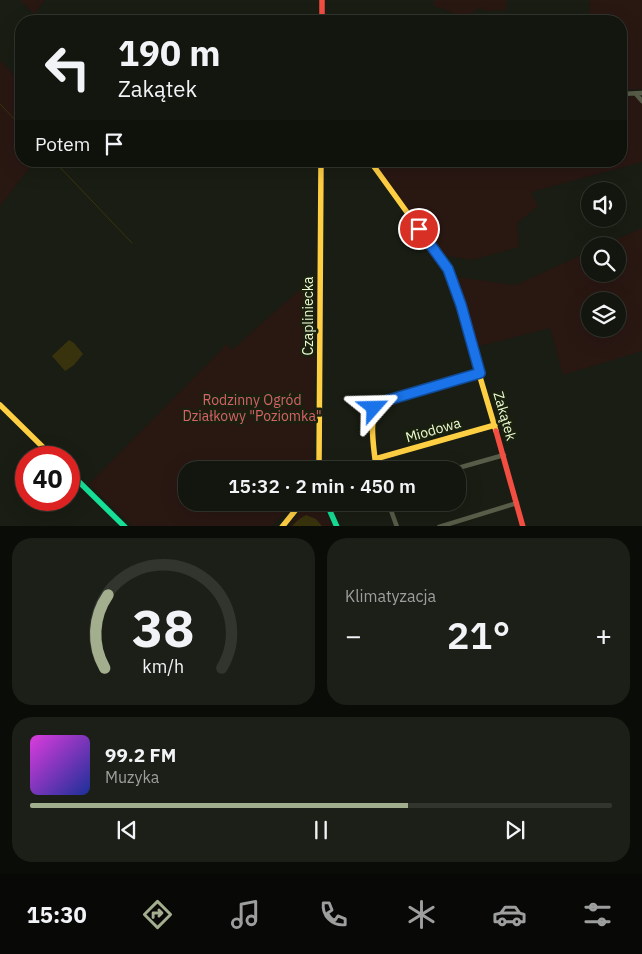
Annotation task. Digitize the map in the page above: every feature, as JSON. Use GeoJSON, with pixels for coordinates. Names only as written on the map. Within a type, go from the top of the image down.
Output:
{"type":"FeatureCollection","features":[{"type":"Feature","properties":{"kind":"street"},"geometry":{"type":"LineString","coordinates":[[322,0],[322,15]]}},
{"type":"Feature","properties":{"kind":"street"},"geometry":{"type":"LineString","coordinates":[[627,94],[642,93]]}},
{"type":"Feature","properties":{"kind":"street"},"geometry":{"type":"LineString","coordinates":[[636,94],[642,101]]}},
{"type":"Feature","properties":{"kind":"street","name":"Czapliniecka"},"geometry":{"type":"LineString","coordinates":[[319,461],[321,167]]}},
{"type":"Feature","properties":{"kind":"street","name":"Zakątek"},"geometry":{"type":"LineString","coordinates":[[374,167],[448,269],[461,305],[523,526]]}},
{"type":"Feature","properties":{"kind":"street"},"geometry":{"type":"LineString","coordinates":[[375,459],[374,408],[378,403],[480,373]]}},
{"type":"Feature","properties":{"kind":"street"},"geometry":{"type":"LineString","coordinates":[[0,405],[42,446]]}},
{"type":"Feature","properties":{"kind":"street","name":"Miodowa"},"geometry":{"type":"LineString","coordinates":[[375,459],[495,425]]}},
{"type":"Feature","properties":{"kind":"street"},"geometry":{"type":"LineString","coordinates":[[466,466],[504,455]]}},
{"type":"Feature","properties":{"kind":"street"},"geometry":{"type":"LineString","coordinates":[[80,483],[125,526]]}},
{"type":"Feature","properties":{"kind":"street"},"geometry":{"type":"LineString","coordinates":[[440,526],[517,503]]}},
{"type":"Feature","properties":{"kind":"street"},"geometry":{"type":"LineString","coordinates":[[282,526],[294,511]]}},
{"type":"Feature","properties":{"kind":"street"},"geometry":{"type":"LineString","coordinates":[[330,511],[336,526]]}},
{"type":"Feature","properties":{"kind":"street"},"geometry":{"type":"LineString","coordinates":[[391,511],[397,526]]}},
{"type":"Feature","properties":{"kind":"green space"},"geometry":{"type":"Polygon","coordinates":[[[20,0],[45,0],[34,14],[20,0]]]}},
{"type":"Feature","properties":{"kind":"green space"},"geometry":{"type":"Polygon","coordinates":[[[434,0],[506,0],[506,10],[482,11],[481,7],[474,12],[458,15],[434,6],[434,0]]]}},
{"type":"Feature","properties":{"kind":"green space"},"geometry":{"type":"Polygon","coordinates":[[[590,0],[642,0],[642,89],[627,90],[627,15],[589,15],[590,0]]]}},
{"type":"Feature","properties":{"kind":"green space"},"geometry":{"type":"Polygon","coordinates":[[[0,60],[15,76],[15,167],[30,167],[0,206],[0,60]]]}},
{"type":"Feature","properties":{"kind":"green space"},"geometry":{"type":"Polygon","coordinates":[[[635,96],[642,104],[642,162],[627,166],[627,97],[635,96]]]}},
{"type":"Feature","properties":{"kind":"green space"},"geometry":{"type":"Polygon","coordinates":[[[376,167],[624,167],[531,192],[538,206],[517,223],[519,247],[472,260],[442,255],[376,167]]]}},
{"type":"Feature","properties":{"kind":"green space"},"geometry":{"type":"Polygon","coordinates":[[[642,228],[642,351],[563,375],[550,328],[475,347],[456,277],[516,285],[581,255],[581,282],[626,282],[626,237],[622,237],[642,228]]]}},
{"type":"Feature","properties":{"kind":"green space","name":"Rodzinny Ogród Działkowy \"Poziomka\""},"geometry":{"type":"Polygon","coordinates":[[[317,274],[313,461],[178,461],[178,511],[286,511],[272,526],[132,526],[89,484],[227,344],[232,350],[317,274]]]}},
{"type":"Feature","properties":{"kind":"green space"},"geometry":{"type":"Polygon","coordinates":[[[300,511],[325,511],[332,526],[289,526],[300,511]]]}},
{"type":"Feature","properties":{"kind":"shaded area"},"geometry":{"type":"Polygon","coordinates":[[[69,340],[83,354],[74,365],[65,371],[52,356],[69,340]]]}},
{"type":"Feature","properties":{"kind":"shaded area"},"geometry":{"type":"Polygon","coordinates":[[[306,515],[316,519],[322,526],[292,526],[306,515]]]}},
{"type":"Feature","properties":{"kind":"waterway"},"geometry":{"type":"LineString","coordinates":[[0,104],[15,120]]}},
{"type":"Feature","properties":{"kind":"waterway"},"geometry":{"type":"LineString","coordinates":[[60,167],[132,243]]}},
{"type":"Feature","properties":{"kind":"traffic: fast"},"geometry":{"type":"LineString","coordinates":[[80,483],[124,526]]}},
{"type":"Feature","properties":{"kind":"traffic: fast"},"geometry":{"type":"LineString","coordinates":[[330,511],[337,526]]}},
{"type":"Feature","properties":{"kind":"traffic: slow"},"geometry":{"type":"LineString","coordinates":[[319,461],[321,167]]}},
{"type":"Feature","properties":{"kind":"traffic: slow"},"geometry":{"type":"LineString","coordinates":[[374,167],[448,269],[496,431]]}},
{"type":"Feature","properties":{"kind":"traffic: slow"},"geometry":{"type":"LineString","coordinates":[[480,373],[379,403],[373,423],[375,459],[495,425]]}},
{"type":"Feature","properties":{"kind":"traffic: slow"},"geometry":{"type":"LineString","coordinates":[[0,405],[42,446]]}},
{"type":"Feature","properties":{"kind":"traffic: slow"},"geometry":{"type":"LineString","coordinates":[[283,526],[295,511]]}},
{"type":"Feature","properties":{"kind":"traffic: jam"},"geometry":{"type":"LineString","coordinates":[[322,0],[322,15]]}},
{"type":"Feature","properties":{"kind":"traffic: jam"},"geometry":{"type":"LineString","coordinates":[[496,431],[523,526]]}},
{"type":"Feature","properties":{"kind":"route"},"geometry":{"type":"LineString","coordinates":[[374,408],[378,403],[480,373],[454,283],[448,269],[419,229]]}}]}
